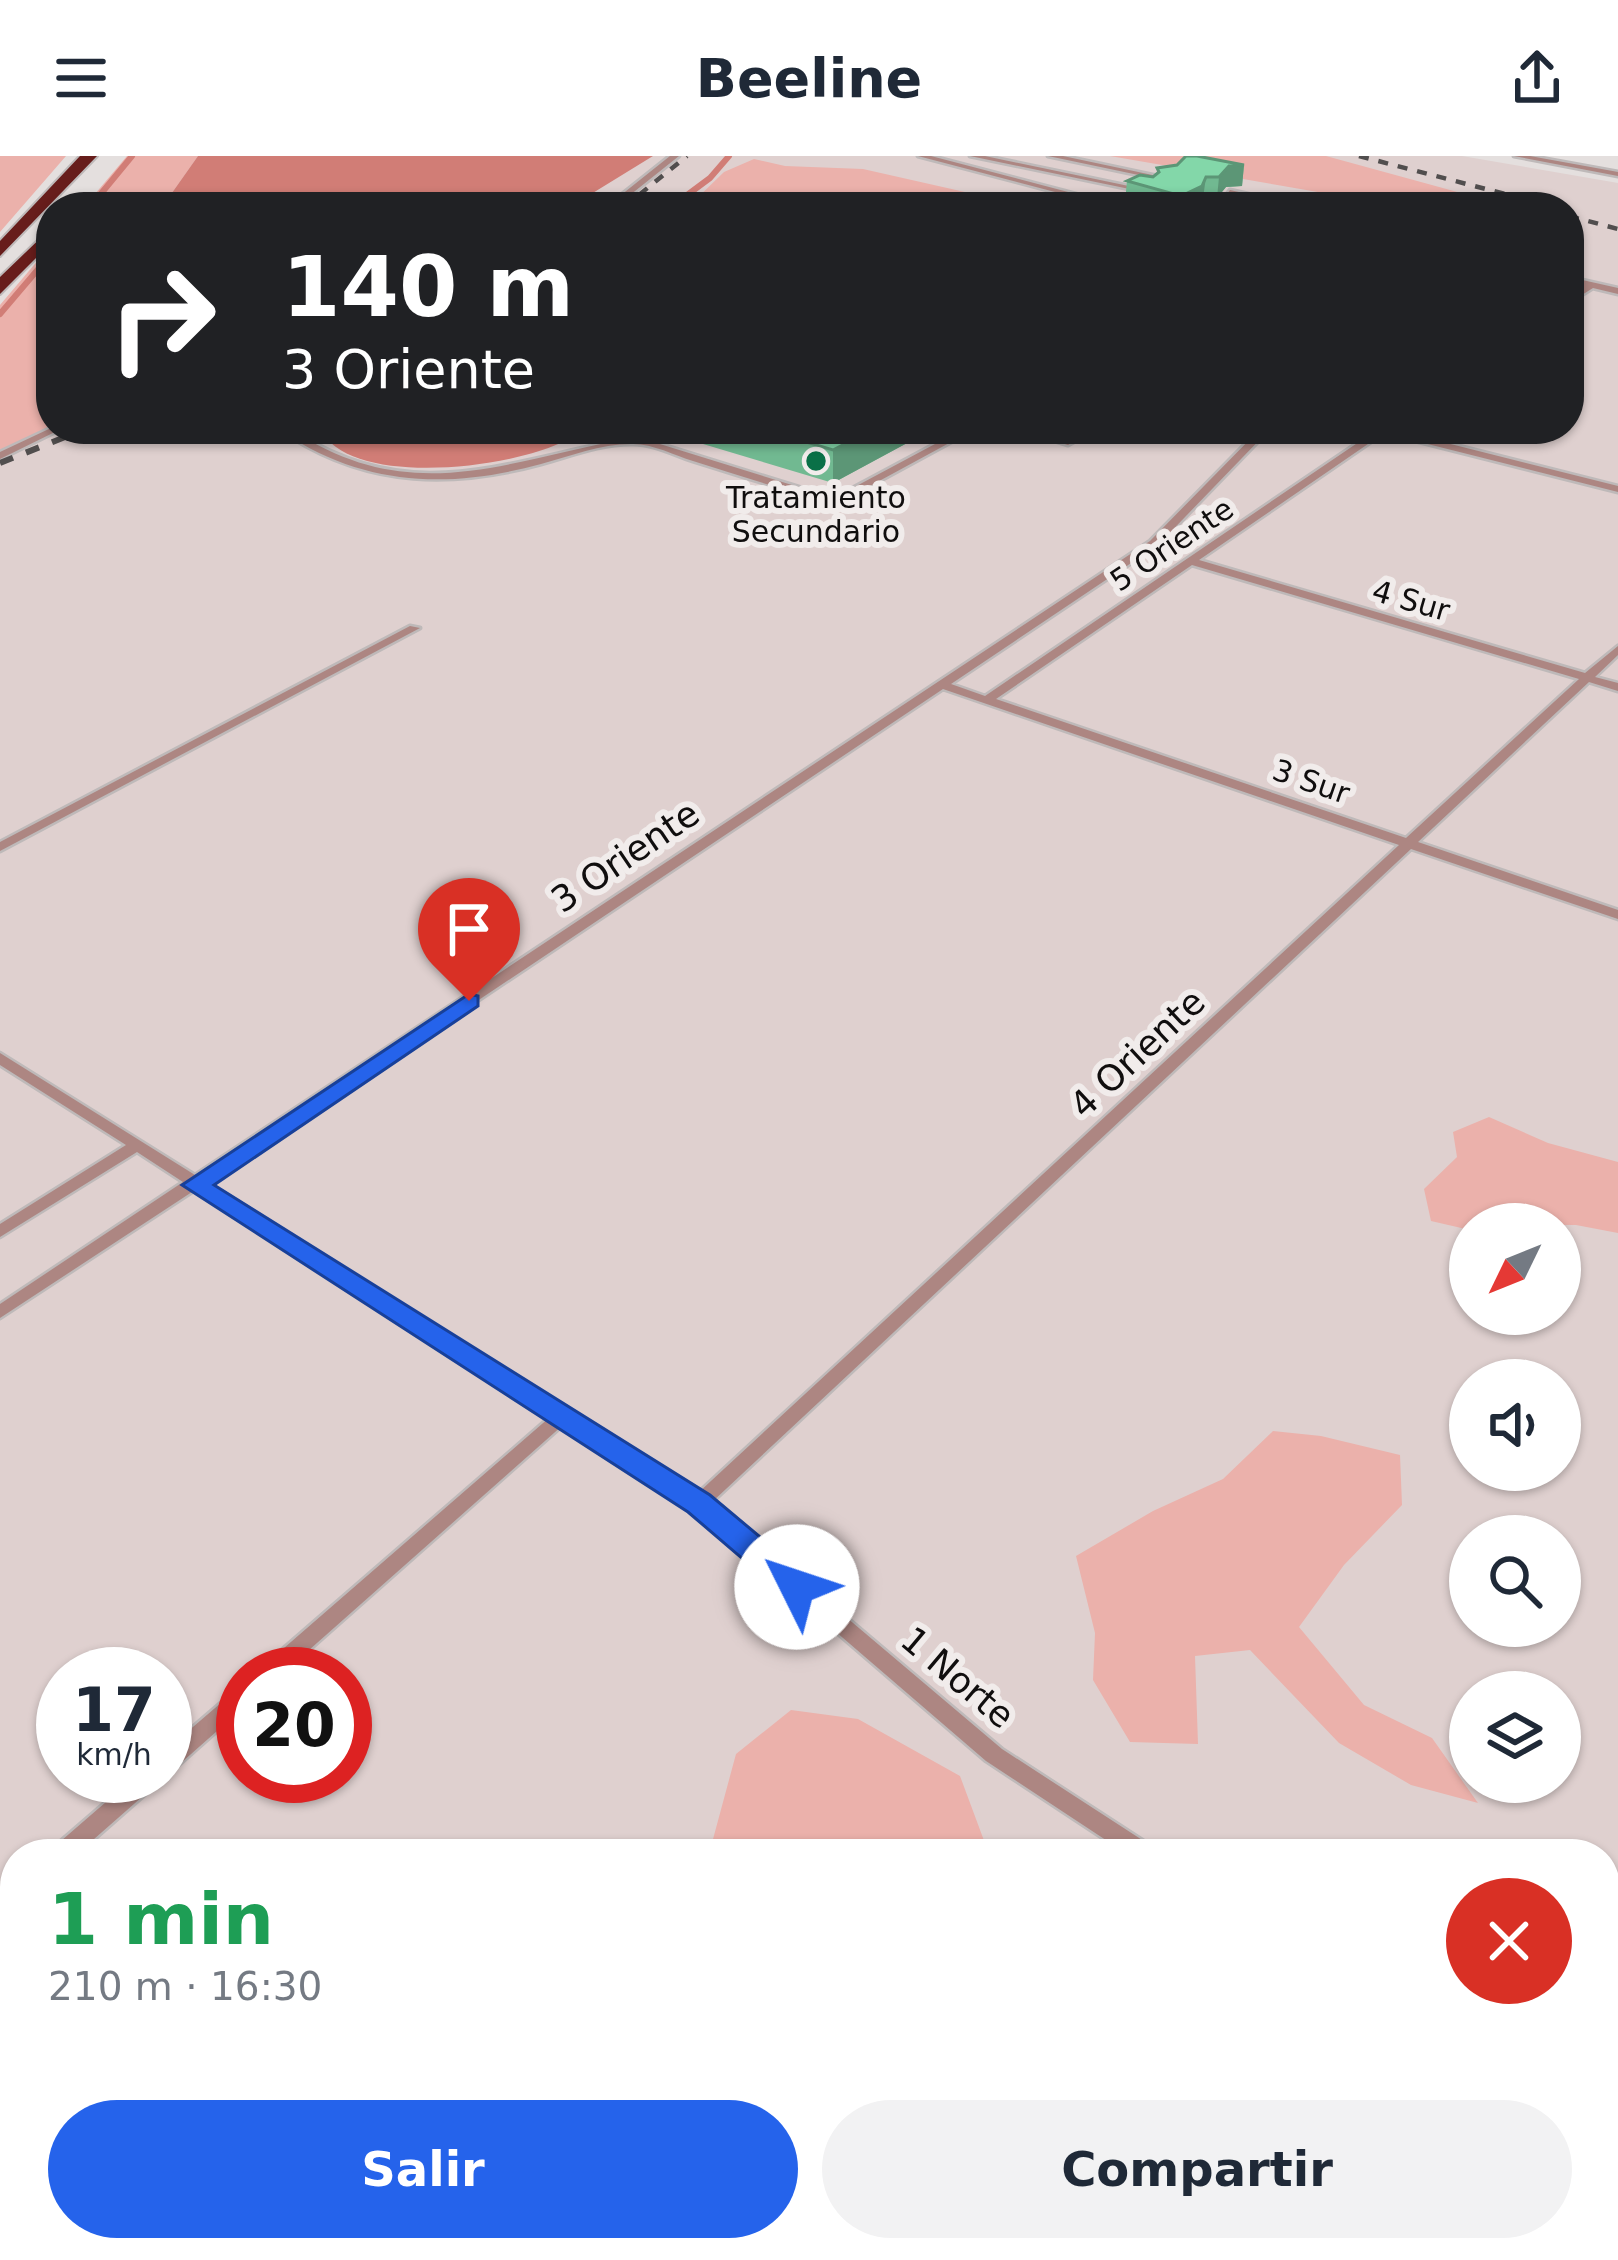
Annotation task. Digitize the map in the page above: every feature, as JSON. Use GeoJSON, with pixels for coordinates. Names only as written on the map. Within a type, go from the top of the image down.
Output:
{"type":"FeatureCollection","features":[{"type":"Feature","properties":{"kind":"highway"},"geometry":{"type":"LineString","coordinates":[[55,192],[89,156]]}},
{"type":"Feature","properties":{"kind":"highway"},"geometry":{"type":"LineString","coordinates":[[0,251],[36,213]]}},
{"type":"Feature","properties":{"kind":"highway"},"geometry":{"type":"LineString","coordinates":[[0,288],[36,249]]}},
{"type":"Feature","properties":{"kind":"lane"},"geometry":{"type":"LineString","coordinates":[[629,192],[675,156]]}},
{"type":"Feature","properties":{"kind":"lane"},"geometry":{"type":"LineString","coordinates":[[922,156],[1074,192]]}},
{"type":"Feature","properties":{"kind":"lane"},"geometry":{"type":"LineString","coordinates":[[971,156],[1080,192]]}},
{"type":"Feature","properties":{"kind":"lane"},"geometry":{"type":"LineString","coordinates":[[971,156],[1141,192]]}},
{"type":"Feature","properties":{"kind":"lane"},"geometry":{"type":"LineString","coordinates":[[1027,156],[1169,182],[1052,156]]}},
{"type":"Feature","properties":{"kind":"lane"},"geometry":{"type":"LineString","coordinates":[[1518,156],[1618,174]]}},
{"type":"Feature","properties":{"kind":"lane"},"geometry":{"type":"LineString","coordinates":[[1550,162],[1618,165]]}},
{"type":"Feature","properties":{"kind":"lane"},"geometry":{"type":"LineString","coordinates":[[1584,283],[1618,291]]}},
{"type":"Feature","properties":{"kind":"lane"},"geometry":{"type":"LineString","coordinates":[[1584,290],[1591,285]]}},
{"type":"Feature","properties":{"kind":"lane"},"geometry":{"type":"LineString","coordinates":[[0,456],[36,439]]}},
{"type":"Feature","properties":{"kind":"lane"},"geometry":{"type":"LineString","coordinates":[[306,444],[357,469],[415,476],[491,472],[607,444]]}},
{"type":"Feature","properties":{"kind":"lane"},"geometry":{"type":"LineString","coordinates":[[651,444],[835,502],[942,444]]}},
{"type":"Feature","properties":{"kind":"lane","name":"3 Oriente"},"geometry":{"type":"LineString","coordinates":[[0,1312],[1154,543],[1250,444]]}},
{"type":"Feature","properties":{"kind":"lane","name":"5 Oriente"},"geometry":{"type":"LineString","coordinates":[[987,700],[1361,444]]}},
{"type":"Feature","properties":{"kind":"lane"},"geometry":{"type":"LineString","coordinates":[[1442,444],[1618,489]]}},
{"type":"Feature","properties":{"kind":"lane","name":"4 Sur"},"geometry":{"type":"LineString","coordinates":[[1190,561],[1618,687]]}},
{"type":"Feature","properties":{"kind":"lane"},"geometry":{"type":"LineString","coordinates":[[0,847],[414,628]]}},
{"type":"Feature","properties":{"kind":"lane","name":"4 Oriente"},"geometry":{"type":"LineString","coordinates":[[699,1503],[1405,842],[1618,649]]}},
{"type":"Feature","properties":{"kind":"lane","name":"3 Sur"},"geometry":{"type":"LineString","coordinates":[[939,684],[1618,914]]}},
{"type":"Feature","properties":{"kind":"lane","name":"1 Norte"},"geometry":{"type":"LineString","coordinates":[[0,1058],[699,1503],[994,1755],[1121,1839]]}},
{"type":"Feature","properties":{"kind":"lane"},"geometry":{"type":"LineString","coordinates":[[0,1232],[136,1147]]}},
{"type":"Feature","properties":{"kind":"lane"},"geometry":{"type":"LineString","coordinates":[[299,1647],[560,1418]]}},
{"type":"Feature","properties":{"kind":"lane"},"geometry":{"type":"LineString","coordinates":[[192,1740],[216,1720]]}},
{"type":"Feature","properties":{"kind":"lane"},"geometry":{"type":"LineString","coordinates":[[79,1839],[120,1803]]}},
{"type":"Feature","properties":{"kind":"shaded area"},"geometry":{"type":"Polygon","coordinates":[[[0,156],[66,156],[0,232],[0,156]]]}},
{"type":"Feature","properties":{"kind":"shaded area"},"geometry":{"type":"Polygon","coordinates":[[[127,156],[198,156],[173,192],[97,192],[127,156]]]}},
{"type":"Feature","properties":{"kind":"shaded area"},"geometry":{"type":"Polygon","coordinates":[[[150,156],[1462,156],[1618,183],[1618,1839],[0,1839],[0,336],[36,293],[36,444],[1584,444],[1584,192],[120,192],[150,156]]]}},
{"type":"Feature","properties":{"kind":"shaded area"},"geometry":{"type":"Polygon","coordinates":[[[198,156],[653,156],[594,192],[173,192],[198,156]]]}},
{"type":"Feature","properties":{"kind":"shaded area"},"geometry":{"type":"Polygon","coordinates":[[[1110,156],[1326,156],[1457,192],[1318,192],[1110,156]]]}},
{"type":"Feature","properties":{"kind":"shaded area"},"geometry":{"type":"Polygon","coordinates":[[[754,159],[785,166],[863,169],[965,192],[703,192],[724,172],[754,159]]]}},
{"type":"Feature","properties":{"kind":"shaded area"},"geometry":{"type":"Polygon","coordinates":[[[36,263],[36,440],[0,457],[0,305],[36,263]]]}},
{"type":"Feature","properties":{"kind":"shaded area"},"geometry":{"type":"Polygon","coordinates":[[[334,444],[558,444],[489,463],[446,467],[367,461],[334,444]]]}},
{"type":"Feature","properties":{"kind":"shaded area"},"geometry":{"type":"Polygon","coordinates":[[[1489,1117],[1548,1143],[1618,1162],[1618,1233],[1581,1226],[1581,1203],[1449,1203],[1449,1225],[1431,1221],[1424,1189],[1457,1157],[1453,1132],[1489,1117]]]}},
{"type":"Feature","properties":{"kind":"shaded area"},"geometry":{"type":"Polygon","coordinates":[[[1273,1431],[1321,1436],[1400,1455],[1402,1505],[1344,1565],[1299,1627],[1364,1705],[1432,1738],[1449,1762],[1449,1795],[1411,1785],[1339,1743],[1250,1650],[1195,1656],[1198,1744],[1130,1742],[1093,1680],[1095,1633],[1076,1556],[1153,1511],[1223,1479],[1273,1431]]]}},
{"type":"Feature","properties":{"kind":"shaded area"},"geometry":{"type":"Polygon","coordinates":[[[791,1710],[858,1719],[960,1776],[983,1839],[713,1839],[736,1754],[791,1710]]]}},
{"type":"Feature","properties":{"kind":"building"},"geometry":{"type":"Polygon","coordinates":[[[1186,156],[1197,156],[1244,165],[1229,166],[1219,177],[1206,177],[1202,186],[1189,192],[1167,192],[1127,181],[1140,175],[1153,177],[1157,168],[1177,165],[1186,156]]]}},
{"type":"Feature","properties":{"kind":"building"},"geometry":{"type":"Polygon","coordinates":[[[813,444],[844,444],[833,450],[813,444]]]}},
{"type":"Feature","properties":{"kind":"waterway"},"geometry":{"type":"LineString","coordinates":[[102,192],[132,156]]}},
{"type":"Feature","properties":{"kind":"waterway"},"geometry":{"type":"LineString","coordinates":[[691,192],[729,156]]}},
{"type":"Feature","properties":{"kind":"waterway"},"geometry":{"type":"LineString","coordinates":[[0,314],[36,272]]}},
{"type":"Feature","properties":{"kind":"railway"},"geometry":{"type":"LineString","coordinates":[[643,192],[687,156]]}},
{"type":"Feature","properties":{"kind":"railway"},"geometry":{"type":"LineString","coordinates":[[1359,156],[1497,192]]}},
{"type":"Feature","properties":{"kind":"railway"},"geometry":{"type":"LineString","coordinates":[[1584,220],[1618,229]]}},
{"type":"Feature","properties":{"kind":"railway"},"geometry":{"type":"LineString","coordinates":[[0,463],[48,444]]}},
{"type":"Feature","properties":{"kind":"place","name":"Tratamiento Secundario"},"geometry":{"type":"Point","coordinates":[816,461]}},
{"type":"Feature","properties":{"kind":"route"},"geometry":{"type":"LineString","coordinates":[[469,1001],[195,1185],[699,1503],[797,1587]]}}]}
